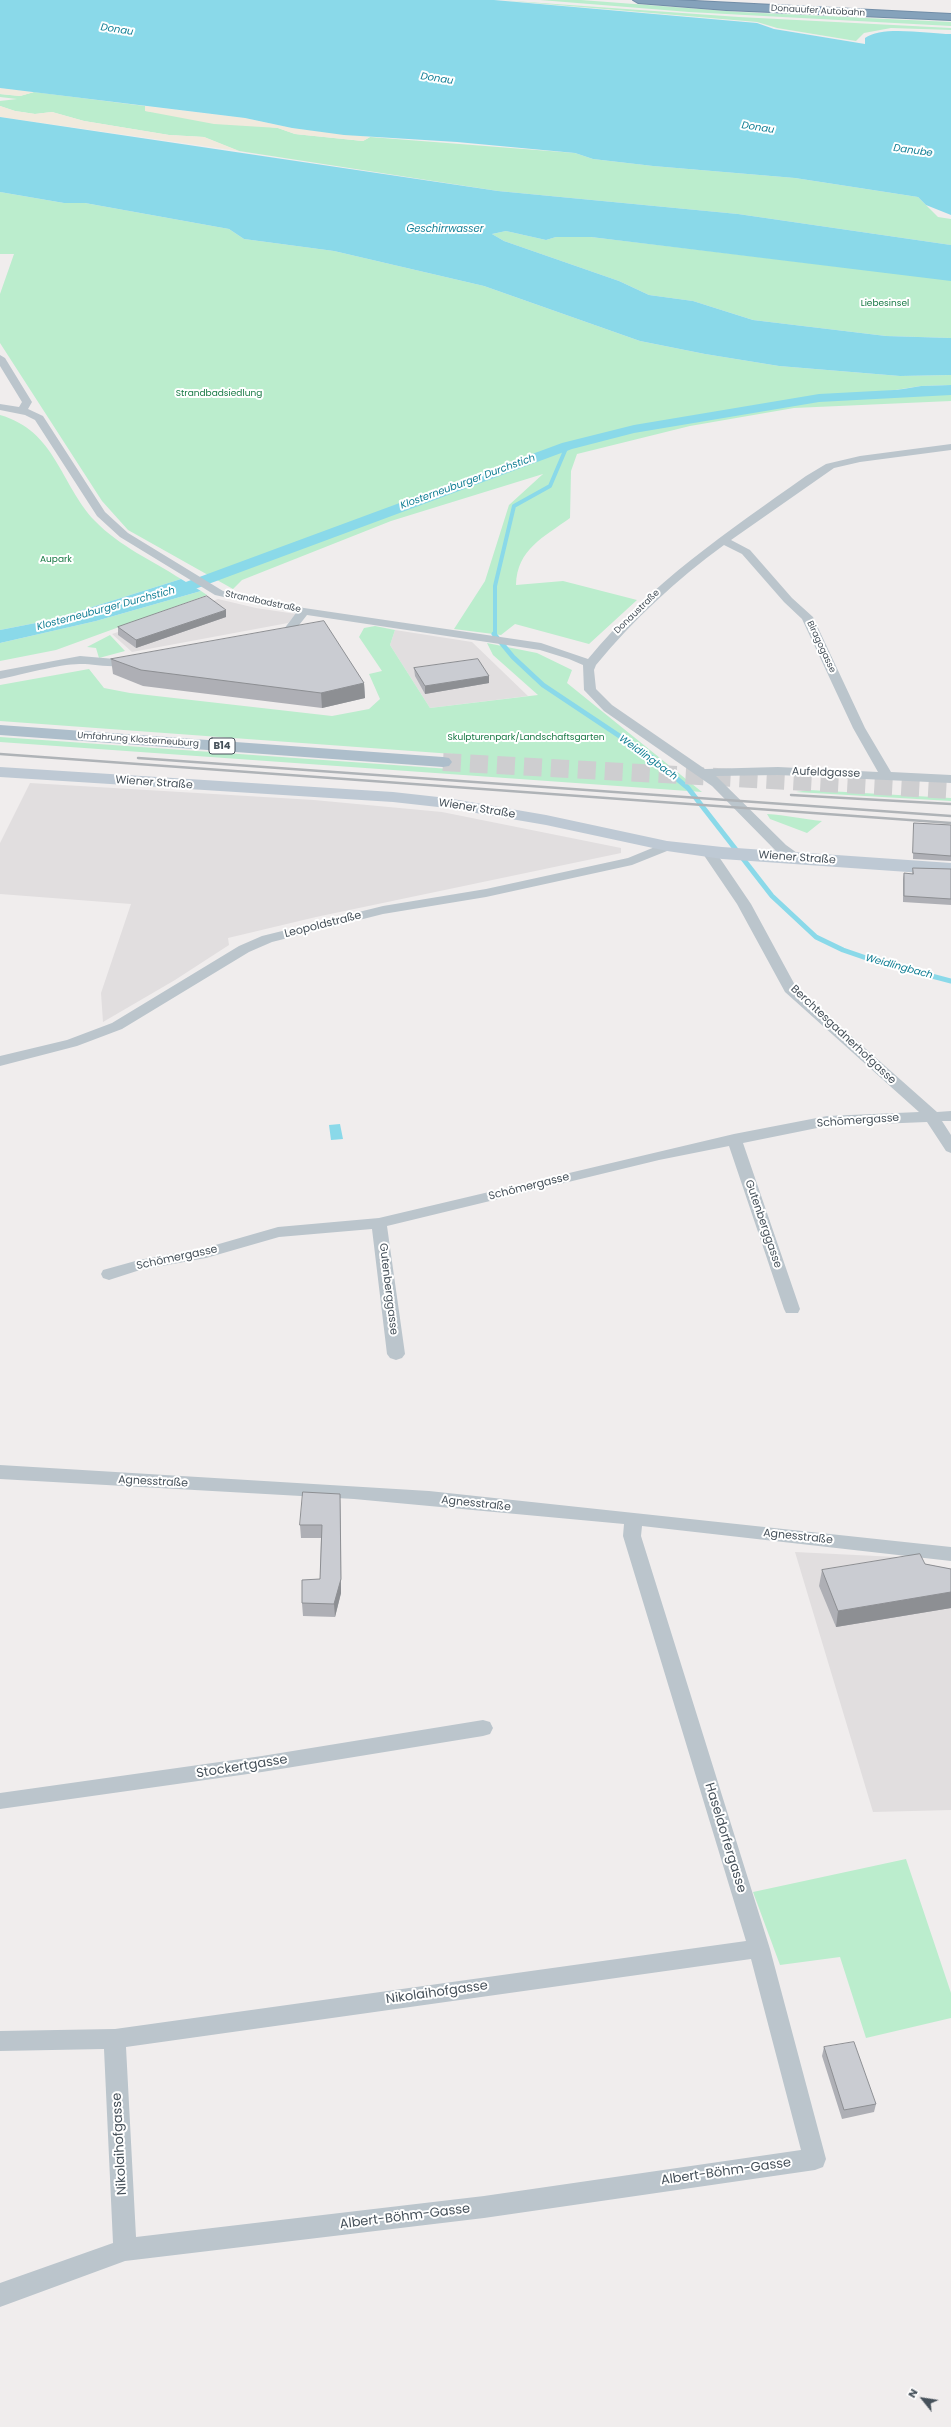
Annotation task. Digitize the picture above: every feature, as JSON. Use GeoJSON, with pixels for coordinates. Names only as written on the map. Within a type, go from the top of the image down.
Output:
{"type":"FeatureCollection","features":[{"type":"Feature","properties":{"kind":"highway","name":"Donauufer Autobahn"},"geometry":{"type":"LineString","coordinates":[[638,0],[726,7],[951,17]]}},
{"type":"Feature","properties":{"kind":"highway","name":"Donauufer Autobahn"},"geometry":{"type":"LineString","coordinates":[[732,0],[951,10]]}},
{"type":"Feature","properties":{"kind":"main road","name":"Umfahrung Klosterneuburg"},"geometry":{"type":"LineString","coordinates":[[0,730],[443,762]]}},
{"type":"Feature","properties":{"kind":"street"},"geometry":{"type":"LineString","coordinates":[[0,358],[27,402],[22,411]]}},
{"type":"Feature","properties":{"kind":"street","name":"Strandbadstraße"},"geometry":{"type":"LineString","coordinates":[[0,407],[22,411],[39,418],[101,514],[124,535],[219,593],[245,600],[304,611],[529,645],[559,652],[590,664]]}},
{"type":"Feature","properties":{"kind":"street","name":"Donaustraße"},"geometry":{"type":"LineString","coordinates":[[590,664],[609,639],[654,595],[688,566],[729,543],[759,515],[830,466],[860,459],[951,447]]}},
{"type":"Feature","properties":{"kind":"street","name":"Biragogasse"},"geometry":{"type":"LineString","coordinates":[[729,543],[746,552],[788,600],[807,617],[859,728],[887,776]]}},
{"type":"Feature","properties":{"kind":"street"},"geometry":{"type":"LineString","coordinates":[[259,638],[288,632],[304,611]]}},
{"type":"Feature","properties":{"kind":"street"},"geometry":{"type":"LineString","coordinates":[[0,675],[80,660],[115,662],[146,659]]}},
{"type":"Feature","properties":{"kind":"street"},"geometry":{"type":"LineString","coordinates":[[590,664],[588,670],[588,685],[595,696],[608,708],[702,773],[736,801],[781,848],[797,858]]}},
{"type":"Feature","properties":{"kind":"street","name":"Aufeldgasse"},"geometry":{"type":"LineString","coordinates":[[702,773],[778,771],[951,779]]}},
{"type":"Feature","properties":{"kind":"street","name":"Wiener Straße"},"geometry":{"type":"LineString","coordinates":[[0,772],[393,797],[447,803],[546,820],[666,846],[715,852],[951,870]]}},
{"type":"Feature","properties":{"kind":"street","name":"Leopoldstraße"},"geometry":{"type":"LineString","coordinates":[[0,1061],[72,1043],[117,1026],[244,949],[267,939],[383,910],[486,893],[632,861],[666,846]]}},
{"type":"Feature","properties":{"kind":"street","name":"Berchtesgadnerhofgasse"},"geometry":{"type":"LineString","coordinates":[[715,852],[790,989],[931,1116],[951,1148]]}},
{"type":"Feature","properties":{"kind":"street","name":"Schömergasse"},"geometry":{"type":"LineString","coordinates":[[109,1274],[138,1265],[206,1253],[278,1232],[379,1223],[652,1157],[827,1121],[951,1116]]}},
{"type":"Feature","properties":{"kind":"street","name":"Gutenberggasse"},"geometry":{"type":"LineString","coordinates":[[734,1139],[792,1309]]}},
{"type":"Feature","properties":{"kind":"street","name":"Gutenberggasse"},"geometry":{"type":"LineString","coordinates":[[379,1223],[396,1354]]}},
{"type":"Feature","properties":{"kind":"street","name":"Agnesstraße"},"geometry":{"type":"LineString","coordinates":[[0,1472],[78,1479],[354,1492],[951,1554]]}},
{"type":"Feature","properties":{"kind":"street","name":"Haseldorfergasse"},"geometry":{"type":"LineString","coordinates":[[632,1520],[632,1536],[760,1949],[815,2159]]}},
{"type":"Feature","properties":{"kind":"street","name":"Stockertgasse"},"geometry":{"type":"LineString","coordinates":[[0,1801],[262,1764],[483,1728]]}},
{"type":"Feature","properties":{"kind":"street","name":"Nikolaihofgasse"},"geometry":{"type":"LineString","coordinates":[[0,2041],[115,2039],[760,1949]]}},
{"type":"Feature","properties":{"kind":"street","name":"Nikolaihofgasse"},"geometry":{"type":"LineString","coordinates":[[115,2039],[125,2250]]}},
{"type":"Feature","properties":{"kind":"street","name":"Albert-Böhm-Gasse"},"geometry":{"type":"LineString","coordinates":[[0,2294],[125,2250],[484,2207],[815,2159]]}},
{"type":"Feature","properties":{"kind":"shaded area"},"geometry":{"type":"Polygon","coordinates":[[[218,599],[256,608],[296,614],[288,623],[132,652],[112,634],[218,599]]]}},
{"type":"Feature","properties":{"kind":"shaded area"},"geometry":{"type":"Polygon","coordinates":[[[395,630],[472,642],[528,696],[430,708],[390,645],[395,630]]]}},
{"type":"Feature","properties":{"kind":"shaded area"},"geometry":{"type":"Polygon","coordinates":[[[30,783],[314,800],[442,812],[621,848],[621,853],[316,917],[228,938],[229,945],[175,980],[103,1022],[101,993],[131,904],[0,894],[0,843],[30,783]]]}},
{"type":"Feature","properties":{"kind":"shaded area"},"geometry":{"type":"Polygon","coordinates":[[[795,1552],[896,1557],[951,1572],[951,1810],[873,1812],[795,1552]]]}},
{"type":"Feature","properties":{"kind":"green space"},"geometry":{"type":"Polygon","coordinates":[[[499,0],[739,17],[951,28],[951,30],[891,28],[864,33],[856,41],[777,28],[757,22],[499,0]]]}},
{"type":"Feature","properties":{"kind":"green space"},"geometry":{"type":"Polygon","coordinates":[[[540,0],[581,0],[740,12],[951,22],[951,26],[689,12],[540,0]]]}},
{"type":"Feature","properties":{"kind":"green space"},"geometry":{"type":"Polygon","coordinates":[[[34,92],[145,106],[146,111],[278,128],[295,134],[363,141],[370,137],[575,153],[593,159],[653,166],[795,178],[918,197],[938,217],[951,219],[951,245],[738,214],[498,191],[239,151],[204,137],[169,135],[84,121],[52,112],[35,114],[15,111],[0,106],[0,101],[17,99],[0,97],[0,94],[20,96],[34,92]]]}},
{"type":"Feature","properties":{"kind":"green space","name":"Strandbadsiedlung"},"geometry":{"type":"Polygon","coordinates":[[[0,192],[64,203],[85,203],[229,229],[244,239],[334,251],[484,286],[640,341],[705,354],[779,366],[900,376],[951,375],[951,385],[921,386],[876,393],[951,395],[951,401],[794,408],[690,426],[577,454],[571,471],[570,518],[542,538],[527,553],[521,562],[516,585],[563,581],[637,600],[589,644],[515,624],[501,635],[454,629],[485,581],[509,505],[543,474],[391,521],[242,580],[233,589],[128,530],[102,501],[0,343],[0,294],[14,254],[0,254],[0,192]]]}},
{"type":"Feature","properties":{"kind":"green space","name":"Liebesinsel"},"geometry":{"type":"Polygon","coordinates":[[[506,231],[546,240],[556,237],[591,237],[951,280],[951,338],[886,336],[753,320],[693,301],[649,295],[619,281],[504,241],[492,234],[506,231]]]}},
{"type":"Feature","properties":{"kind":"green space","name":"Aupark"},"geometry":{"type":"Polygon","coordinates":[[[0,415],[19,423],[34,433],[55,460],[83,506],[104,530],[136,553],[181,579],[51,620],[0,630],[0,415]]]}},
{"type":"Feature","properties":{"kind":"green space"},"geometry":{"type":"Polygon","coordinates":[[[201,591],[207,595],[56,650],[0,661],[0,643],[96,621],[201,591]]]}},
{"type":"Feature","properties":{"kind":"green space","name":"Skulpturenpark/Landschaftsgarten"},"geometry":{"type":"Polygon","coordinates":[[[375,626],[395,630],[390,645],[430,708],[538,695],[493,655],[487,643],[537,653],[572,670],[567,683],[702,792],[0,742],[0,737],[450,769],[453,754],[0,721],[0,685],[89,669],[104,688],[130,693],[332,716],[369,709],[380,699],[369,674],[382,671],[359,637],[364,628],[375,626]]]}},
{"type":"Feature","properties":{"kind":"green space"},"geometry":{"type":"Polygon","coordinates":[[[110,635],[125,651],[99,658],[96,648],[87,647],[110,635]]]}},
{"type":"Feature","properties":{"kind":"green space"},"geometry":{"type":"Polygon","coordinates":[[[810,790],[951,798],[951,801],[796,792],[810,790]]]}},
{"type":"Feature","properties":{"kind":"green space"},"geometry":{"type":"Polygon","coordinates":[[[767,814],[822,821],[807,833],[770,819],[767,814]]]}},
{"type":"Feature","properties":{"kind":"green space"},"geometry":{"type":"Polygon","coordinates":[[[906,1859],[951,1993],[951,2018],[866,2038],[840,1957],[780,1965],[753,1892],[906,1859]]]}},
{"type":"Feature","properties":{"kind":"sand"},"geometry":{"type":"Polygon","coordinates":[[[0,88],[34,92],[20,96],[0,94],[0,88]]]}},
{"type":"Feature","properties":{"kind":"sand"},"geometry":{"type":"Polygon","coordinates":[[[0,106],[15,111],[35,114],[52,112],[84,121],[169,135],[204,137],[239,151],[0,117],[0,106]]]}},
{"type":"Feature","properties":{"kind":"sand"},"geometry":{"type":"Polygon","coordinates":[[[145,106],[245,118],[292,128],[370,137],[363,141],[295,134],[278,128],[214,124],[145,111],[145,106]]]}},
{"type":"Feature","properties":{"kind":"water"},"geometry":{"type":"Polygon","coordinates":[[[0,0],[494,0],[757,23],[774,29],[865,44],[865,38],[873,34],[883,32],[906,31],[951,34],[951,215],[926,205],[918,197],[795,178],[653,166],[593,159],[575,153],[457,142],[344,135],[292,128],[245,118],[0,88],[0,0]]]}},
{"type":"Feature","properties":{"kind":"water","name":"Geschirrwasser"},"geometry":{"type":"Polygon","coordinates":[[[0,117],[498,191],[738,214],[951,245],[951,281],[591,237],[556,237],[546,240],[506,231],[492,234],[504,241],[619,281],[649,295],[693,301],[753,320],[886,336],[951,338],[951,375],[900,376],[779,366],[705,354],[640,341],[484,286],[334,251],[244,239],[229,229],[85,203],[64,203],[0,192],[0,117]]]}},
{"type":"Feature","properties":{"kind":"water"},"geometry":{"type":"Polygon","coordinates":[[[951,385],[951,395],[873,394],[921,386],[951,385]]]}},
{"type":"Feature","properties":{"kind":"water"},"geometry":{"type":"Polygon","coordinates":[[[181,579],[201,591],[96,621],[0,643],[0,630],[51,620],[181,579]]]}},
{"type":"Feature","properties":{"kind":"water"},"geometry":{"type":"Polygon","coordinates":[[[340,1124],[343,1139],[331,1140],[329,1125],[340,1124]]]}},
{"type":"Feature","properties":{"kind":"building"},"geometry":{"type":"Polygon","coordinates":[[[207,596],[226,610],[136,640],[118,627],[207,596]]]}},
{"type":"Feature","properties":{"kind":"building"},"geometry":{"type":"Polygon","coordinates":[[[324,621],[364,683],[321,693],[141,670],[111,659],[324,621]]]}},
{"type":"Feature","properties":{"kind":"building"},"geometry":{"type":"Polygon","coordinates":[[[478,659],[489,676],[425,686],[414,668],[478,659]]]}},
{"type":"Feature","properties":{"kind":"building"},"geometry":{"type":"Polygon","coordinates":[[[914,823],[951,825],[951,856],[913,853],[914,823]]]}},
{"type":"Feature","properties":{"kind":"building"},"geometry":{"type":"Polygon","coordinates":[[[913,868],[951,869],[951,899],[904,896],[904,873],[913,874],[913,868]]]}},
{"type":"Feature","properties":{"kind":"building"},"geometry":{"type":"Polygon","coordinates":[[[303,1492],[340,1494],[341,1579],[334,1604],[302,1603],[302,1580],[320,1579],[322,1525],[300,1525],[303,1492]]]}},
{"type":"Feature","properties":{"kind":"building"},"geometry":{"type":"Polygon","coordinates":[[[920,1554],[925,1564],[951,1569],[951,1592],[838,1611],[822,1570],[920,1554]]]}},
{"type":"Feature","properties":{"kind":"building"},"geometry":{"type":"Polygon","coordinates":[[[854,2042],[876,2104],[844,2110],[824,2047],[854,2042]]]}},
{"type":"Feature","properties":{"kind":"waterway","name":"Klosterneuburger Durchstich"},"geometry":{"type":"LineString","coordinates":[[162,596],[567,446],[634,429],[819,398],[951,391]]}},
{"type":"Feature","properties":{"kind":"waterway","name":"Weidlingbach"},"geometry":{"type":"LineString","coordinates":[[495,635],[495,586],[514,506],[550,486],[567,446]]}},
{"type":"Feature","properties":{"kind":"waterway","name":"Weidlingbach"},"geometry":{"type":"LineString","coordinates":[[494,634],[513,657],[543,685],[651,757],[688,788],[772,896],[816,937],[843,950],[875,961],[951,981]]}},
{"type":"Feature","properties":{"kind":"tunnel"},"geometry":{"type":"LineString","coordinates":[[443,762],[951,790]]}},
{"type":"Feature","properties":{"kind":"railway"},"geometry":{"type":"LineString","coordinates":[[0,754],[951,823]]}},
{"type":"Feature","properties":{"kind":"railway"},"geometry":{"type":"LineString","coordinates":[[138,758],[951,816]]}},
{"type":"Feature","properties":{"kind":"railway"},"geometry":{"type":"LineString","coordinates":[[791,795],[951,804]]}},
{"type":"Feature","properties":{"kind":"water label","name":"Donau"},"geometry":{"type":"Point","coordinates":[117,30]}},
{"type":"Feature","properties":{"kind":"water label","name":"Donau"},"geometry":{"type":"Point","coordinates":[437,79]}},
{"type":"Feature","properties":{"kind":"water label","name":"Donau"},"geometry":{"type":"Point","coordinates":[758,128]}},
{"type":"Feature","properties":{"kind":"water label","name":"Danube"},"geometry":{"type":"Point","coordinates":[913,151]}}]}
